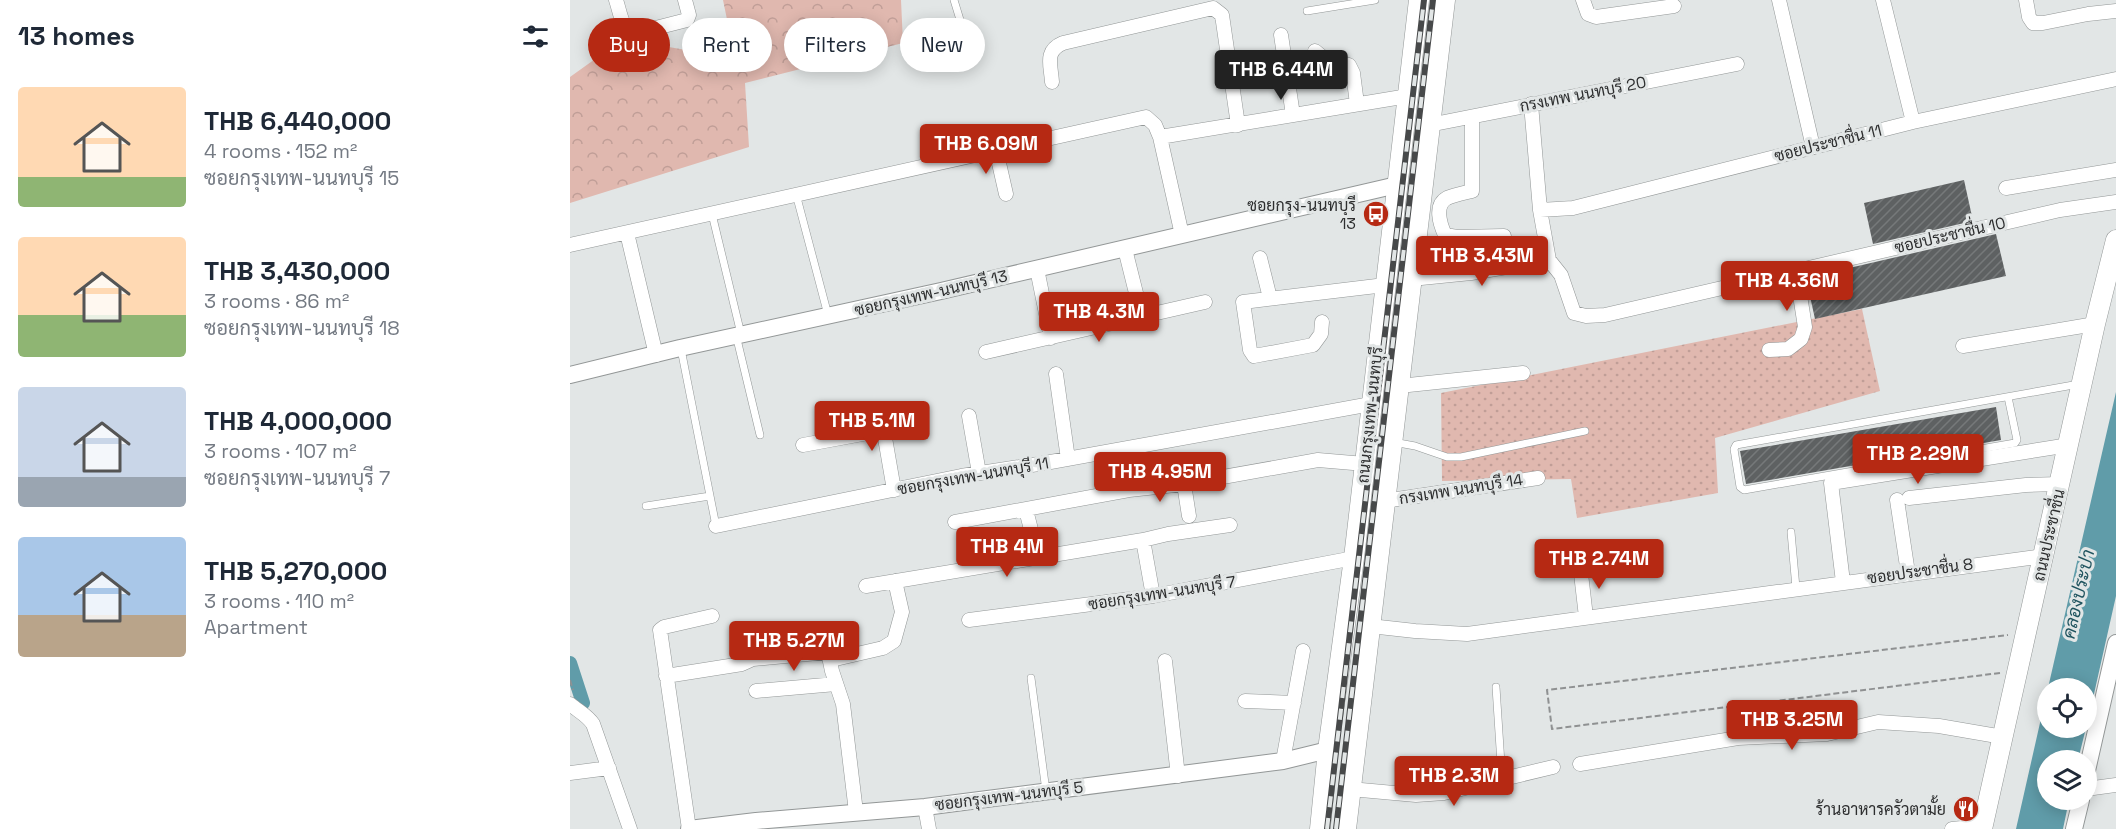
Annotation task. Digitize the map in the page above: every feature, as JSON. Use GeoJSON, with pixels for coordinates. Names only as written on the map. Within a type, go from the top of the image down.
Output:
{"type":"FeatureCollection","features":[{"type":"Feature","properties":{"kind":"main road","name":"ถนนกรุงเทพ-นนทบุรี"},"geometry":{"type":"LineString","coordinates":[[1320,829],[1419,0]]}},
{"type":"Feature","properties":{"kind":"main road","name":"ถนนกรุงเทพ-นนทบุรี"},"geometry":{"type":"LineString","coordinates":[[1346,829],[1444,0]]}},
{"type":"Feature","properties":{"kind":"main road"},"geometry":{"type":"LineString","coordinates":[[1397,185],[1422,186]]}},
{"type":"Feature","properties":{"kind":"main road","name":"ถนนประชาชื่น"},"geometry":{"type":"LineString","coordinates":[[1982,827],[2116,240]]}},
{"type":"Feature","properties":{"kind":"street"},"geometry":{"type":"LineString","coordinates":[[616,0],[625,28],[631,33],[687,20],[689,15],[685,0]]}},
{"type":"Feature","properties":{"kind":"street"},"geometry":{"type":"LineString","coordinates":[[1583,0],[1588,14],[1596,17],[1674,6]]}},
{"type":"Feature","properties":{"kind":"street"},"geometry":{"type":"LineString","coordinates":[[1779,0],[1813,147]]}},
{"type":"Feature","properties":{"kind":"street"},"geometry":{"type":"LineString","coordinates":[[1883,0],[1913,122]]}},
{"type":"Feature","properties":{"kind":"street"},"geometry":{"type":"LineString","coordinates":[[2026,0],[2033,23],[2043,24],[2088,14],[2116,11]]}},
{"type":"Feature","properties":{"kind":"street"},"geometry":{"type":"LineString","coordinates":[[2085,0],[2088,14]]}},
{"type":"Feature","properties":{"kind":"street"},"geometry":{"type":"LineString","coordinates":[[1052,82],[1050,54],[1054,47],[1213,8],[1222,15],[1238,125]]}},
{"type":"Feature","properties":{"kind":"street"},"geometry":{"type":"LineString","coordinates":[[1281,35],[1293,115]]}},
{"type":"Feature","properties":{"kind":"street"},"geometry":{"type":"LineString","coordinates":[[1315,51],[1326,60],[1349,65],[1353,73],[1357,104]]}},
{"type":"Feature","properties":{"kind":"street","name":"กรงเทพ นนทบุรี 20"},"geometry":{"type":"LineString","coordinates":[[1429,125],[1737,64]]}},
{"type":"Feature","properties":{"kind":"street","name":"ซอยประชาชื่น 11"},"geometry":{"type":"LineString","coordinates":[[1540,210],[1573,208],[1913,122],[2116,78]]}},
{"type":"Feature","properties":{"kind":"street"},"geometry":{"type":"LineString","coordinates":[[1160,137],[1408,96]]}},
{"type":"Feature","properties":{"kind":"street","name":"ซอยประชาชื่น 10"},"geometry":{"type":"LineString","coordinates":[[1531,104],[1540,210],[1549,260],[1561,275],[1574,313],[1586,316],[1605,315],[2060,210],[2116,202]]}},
{"type":"Feature","properties":{"kind":"street"},"geometry":{"type":"LineString","coordinates":[[570,245],[1146,117],[1155,125],[1160,137],[1182,235]]}},
{"type":"Feature","properties":{"kind":"street"},"geometry":{"type":"LineString","coordinates":[[1472,117],[1472,191],[1446,199],[1440,207],[1440,225],[1445,235],[1504,236]]}},
{"type":"Feature","properties":{"kind":"street"},"geometry":{"type":"LineString","coordinates":[[996,150],[1006,194]]}},
{"type":"Feature","properties":{"kind":"street"},"geometry":{"type":"LineString","coordinates":[[2006,188],[2116,170]]}},
{"type":"Feature","properties":{"kind":"street","name":"ซอยกรุงเทพ-นนทบุรี 13"},"geometry":{"type":"LineString","coordinates":[[570,375],[1397,185]]}},
{"type":"Feature","properties":{"kind":"street"},"geometry":{"type":"LineString","coordinates":[[627,233],[656,355]]}},
{"type":"Feature","properties":{"kind":"street"},"geometry":{"type":"LineString","coordinates":[[1125,249],[1142,317]]}},
{"type":"Feature","properties":{"kind":"street"},"geometry":{"type":"LineString","coordinates":[[1260,258],[1270,298]]}},
{"type":"Feature","properties":{"kind":"street"},"geometry":{"type":"LineString","coordinates":[[1411,279],[1471,273],[1549,260]]}},
{"type":"Feature","properties":{"kind":"street"},"geometry":{"type":"LineString","coordinates":[[1037,269],[1051,338]]}},
{"type":"Feature","properties":{"kind":"street"},"geometry":{"type":"LineString","coordinates":[[1769,350],[1788,349],[1801,339],[1805,327],[1796,270]]}},
{"type":"Feature","properties":{"kind":"street"},"geometry":{"type":"LineString","coordinates":[[1322,322],[1321,334],[1313,345],[1254,356],[1250,350],[1243,302],[1385,285]]}},
{"type":"Feature","properties":{"kind":"street"},"geometry":{"type":"LineString","coordinates":[[986,352],[1205,302]]}},
{"type":"Feature","properties":{"kind":"street"},"geometry":{"type":"LineString","coordinates":[[1963,346],[2095,324]]}},
{"type":"Feature","properties":{"kind":"street"},"geometry":{"type":"LineString","coordinates":[[1399,386],[1523,373]]}},
{"type":"Feature","properties":{"kind":"street"},"geometry":{"type":"LineString","coordinates":[[1056,374],[1068,459]]}},
{"type":"Feature","properties":{"kind":"street","name":"ซอยกรุงเทพ-นนทบุรี 11"},"geometry":{"type":"LineString","coordinates":[[716,526],[979,473],[1371,405]]}},
{"type":"Feature","properties":{"kind":"street"},"geometry":{"type":"LineString","coordinates":[[880,409],[894,490]]}},
{"type":"Feature","properties":{"kind":"street"},"geometry":{"type":"LineString","coordinates":[[969,416],[979,473]]}},
{"type":"Feature","properties":{"kind":"street"},"geometry":{"type":"LineString","coordinates":[[803,445],[884,430]]}},
{"type":"Feature","properties":{"kind":"street"},"geometry":{"type":"LineString","coordinates":[[1843,582],[1831,483],[2069,445]]}},
{"type":"Feature","properties":{"kind":"street"},"geometry":{"type":"LineString","coordinates":[[955,522],[1129,490],[1184,484],[1318,460],[1365,464]]}},
{"type":"Feature","properties":{"kind":"street","name":"กรงเทพ นนทบุรี 14"},"geometry":{"type":"LineString","coordinates":[[1384,501],[1538,478]]}},
{"type":"Feature","properties":{"kind":"street"},"geometry":{"type":"LineString","coordinates":[[1184,484],[1189,516]]}},
{"type":"Feature","properties":{"kind":"street"},"geometry":{"type":"LineString","coordinates":[[1908,573],[1903,499],[2026,485],[2060,484]]}},
{"type":"Feature","properties":{"kind":"street"},"geometry":{"type":"LineString","coordinates":[[1026,510],[1035,544]]}},
{"type":"Feature","properties":{"kind":"street"},"geometry":{"type":"LineString","coordinates":[[866,586],[1230,525]]}},
{"type":"Feature","properties":{"kind":"street"},"geometry":{"type":"LineString","coordinates":[[1143,540],[1153,596]]}},
{"type":"Feature","properties":{"kind":"street","name":"ซอยประชาชื่น 8"},"geometry":{"type":"LineString","coordinates":[[1370,626],[1467,634],[2044,556]]}},
{"type":"Feature","properties":{"kind":"street","name":"ซอยกรุงเทพ-นนทบุรี 7"},"geometry":{"type":"LineString","coordinates":[[969,620],[1153,596],[1354,558]]}},
{"type":"Feature","properties":{"kind":"street"},"geometry":{"type":"LineString","coordinates":[[1580,565],[1586,617]]}},
{"type":"Feature","properties":{"kind":"street"},"geometry":{"type":"LineString","coordinates":[[831,660],[883,648],[894,641],[902,612],[895,581]]}},
{"type":"Feature","properties":{"kind":"street"},"geometry":{"type":"LineString","coordinates":[[697,829],[667,720],[666,676],[660,633],[662,628],[712,616]]}},
{"type":"Feature","properties":{"kind":"street"},"geometry":{"type":"LineString","coordinates":[[2094,750],[2109,701],[2116,643]]}},
{"type":"Feature","properties":{"kind":"street"},"geometry":{"type":"LineString","coordinates":[[1283,761],[1303,651]]}},
{"type":"Feature","properties":{"kind":"street"},"geometry":{"type":"LineString","coordinates":[[666,676],[742,664],[753,659],[826,652],[829,654],[843,704],[856,812]]}},
{"type":"Feature","properties":{"kind":"street"},"geometry":{"type":"LineString","coordinates":[[1165,661],[1178,776]]}},
{"type":"Feature","properties":{"kind":"street"},"geometry":{"type":"LineString","coordinates":[[756,692],[836,684]]}},
{"type":"Feature","properties":{"kind":"street"},"geometry":{"type":"LineString","coordinates":[[1245,701],[1294,703]]}},
{"type":"Feature","properties":{"kind":"street"},"geometry":{"type":"LineString","coordinates":[[570,704],[588,717],[593,724],[630,829]]}},
{"type":"Feature","properties":{"kind":"street"},"geometry":{"type":"LineString","coordinates":[[1580,764],[1738,738],[1827,734],[1878,722],[1939,726],[2003,737]]}},
{"type":"Feature","properties":{"kind":"street","name":"ซอยกรุงเทพ-นนทบุรี 5"},"geometry":{"type":"LineString","coordinates":[[697,829],[925,807],[1178,776],[1283,761],[1328,750]]}},
{"type":"Feature","properties":{"kind":"street"},"geometry":{"type":"LineString","coordinates":[[1350,789],[1416,795],[1444,793],[1553,767]]}},
{"type":"Feature","properties":{"kind":"street"},"geometry":{"type":"LineString","coordinates":[[570,773],[609,768]]}},
{"type":"Feature","properties":{"kind":"street"},"geometry":{"type":"LineString","coordinates":[[2097,788],[2116,785]]}},
{"type":"Feature","properties":{"kind":"street"},"geometry":{"type":"LineString","coordinates":[[925,807],[929,829]]}},
{"type":"Feature","properties":{"kind":"street"},"geometry":{"type":"LineString","coordinates":[[2074,829],[2079,810]]}},
{"type":"Feature","properties":{"kind":"street"},"geometry":{"type":"LineString","coordinates":[[1952,829],[1982,827]]}},
{"type":"Feature","properties":{"kind":"lane"},"geometry":{"type":"LineString","coordinates":[[954,0],[959,18]]}},
{"type":"Feature","properties":{"kind":"lane"},"geometry":{"type":"LineString","coordinates":[[1306,11],[1343,2],[1375,0]]}},
{"type":"Feature","properties":{"kind":"lane"},"geometry":{"type":"LineString","coordinates":[[796,194],[828,315]]}},
{"type":"Feature","properties":{"kind":"lane"},"geometry":{"type":"LineString","coordinates":[[712,214],[760,435]]}},
{"type":"Feature","properties":{"kind":"lane"},"geometry":{"type":"LineString","coordinates":[[681,348],[716,526]]}},
{"type":"Feature","properties":{"kind":"lane"},"geometry":{"type":"LineString","coordinates":[[2008,397],[2017,440],[2015,443],[1744,490],[1740,487],[1734,449],[1736,445],[2008,397],[2082,384]]}},
{"type":"Feature","properties":{"kind":"lane"},"geometry":{"type":"LineString","coordinates":[[1391,442],[1415,446],[1447,457],[1461,457],[1585,431]]}},
{"type":"Feature","properties":{"kind":"lane"},"geometry":{"type":"LineString","coordinates":[[646,506],[710,496]]}},
{"type":"Feature","properties":{"kind":"lane"},"geometry":{"type":"LineString","coordinates":[[1791,532],[1796,588]]}},
{"type":"Feature","properties":{"kind":"lane"},"geometry":{"type":"LineString","coordinates":[[1031,678],[1046,791]]}},
{"type":"Feature","properties":{"kind":"lane"},"geometry":{"type":"LineString","coordinates":[[1496,687],[1502,779]]}},
{"type":"Feature","properties":{"kind":"path"},"geometry":{"type":"LineString","coordinates":[[2018,671],[1552,729],[1548,690],[2026,633]]}},
{"type":"Feature","properties":{"kind":"green space"},"geometry":{"type":"Polygon","coordinates":[[[723,0],[901,0],[900,44],[888,47],[888,18],[784,18],[784,72],[788,72],[745,83],[749,147],[570,203],[570,77],[588,64],[588,72],[670,72],[670,47],[682,49],[682,72],[772,72],[772,18],[727,18],[723,0]]]}},
{"type":"Feature","properties":{"kind":"green space"},"geometry":{"type":"Polygon","coordinates":[[[1862,309],[1880,391],[1715,438],[1718,493],[1577,518],[1571,479],[1442,481],[1441,393],[1862,309]]]}},
{"type":"Feature","properties":{"kind":"water","name":"คลองประปา"},"geometry":{"type":"Polygon","coordinates":[[[2116,392],[2116,596],[2097,681],[2097,678],[2050,678],[2116,392]]]}},
{"type":"Feature","properties":{"kind":"water"},"geometry":{"type":"Polygon","coordinates":[[[2037,736],[2037,738],[2084,738],[2080,750],[2037,750],[2037,810],[2067,810],[2063,829],[2016,829],[2037,736]]]}},
{"type":"Feature","properties":{"kind":"building"},"geometry":{"type":"Polygon","coordinates":[[[1964,180],[1973,221],[1873,244],[1864,203],[1964,180]]]}},
{"type":"Feature","properties":{"kind":"building"},"geometry":{"type":"Polygon","coordinates":[[[1996,234],[2006,276],[1815,319],[1806,278],[1996,234]]]}},
{"type":"Feature","properties":{"kind":"building"},"geometry":{"type":"Polygon","coordinates":[[[1996,407],[2001,440],[1746,484],[1740,451],[1996,407]]]}},
{"type":"Feature","properties":{"kind":"waterway"},"geometry":{"type":"LineString","coordinates":[[570,663],[583,703]]}},
{"type":"Feature","properties":{"kind":"railway"},"geometry":{"type":"LineString","coordinates":[[1327,829],[1424,0]]}},
{"type":"Feature","properties":{"kind":"railway"},"geometry":{"type":"LineString","coordinates":[[1336,829],[1433,0]]}},
{"type":"Feature","properties":{"kind":"place","name":"ซอยกรุง-นนทบุรี 13"},"geometry":{"type":"Point","coordinates":[1376,214]}},
{"type":"Feature","properties":{"kind":"place","name":"ร้านอาหารครัวตามั้ย"},"geometry":{"type":"Point","coordinates":[1966,809]}}]}
